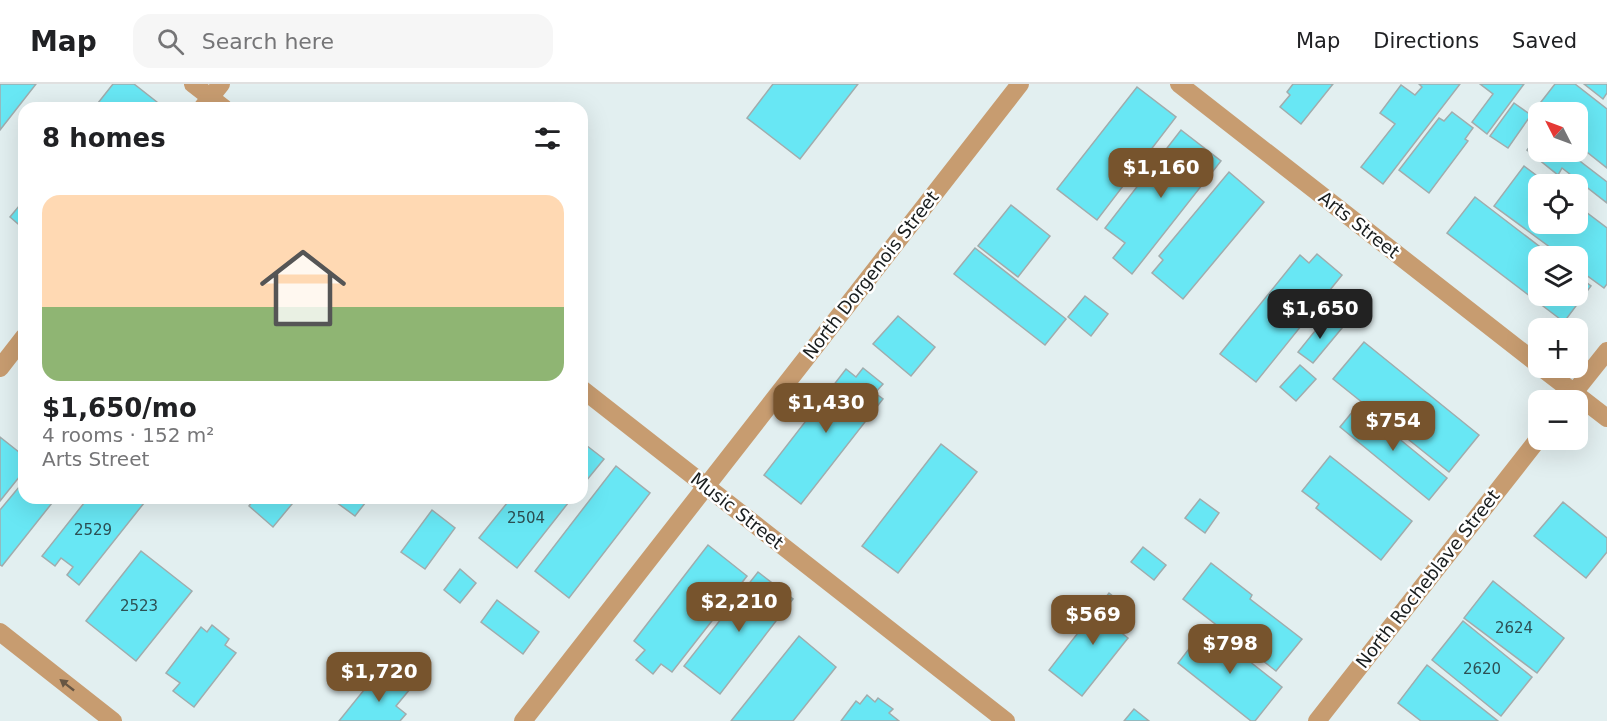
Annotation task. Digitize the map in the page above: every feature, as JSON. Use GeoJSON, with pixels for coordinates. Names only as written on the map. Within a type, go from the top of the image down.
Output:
{"type":"FeatureCollection","features":[{"type":"Feature","properties":{"kind":"street"},"geometry":{"type":"LineString","coordinates":[[194,84],[214,99]]}},
{"type":"Feature","properties":{"kind":"street","name":"North Dorgenois Street"},"geometry":{"type":"LineString","coordinates":[[523,721],[1020,84]]}},
{"type":"Feature","properties":{"kind":"street","name":"Arts Street"},"geometry":{"type":"LineString","coordinates":[[1179,84],[1528,357]]}},
{"type":"Feature","properties":{"kind":"street"},"geometry":{"type":"LineString","coordinates":[[0,368],[18,345]]}},
{"type":"Feature","properties":{"kind":"street"},"geometry":{"type":"LineString","coordinates":[[1576,390],[1607,351]]}},
{"type":"Feature","properties":{"kind":"street","name":"Arts Street"},"geometry":{"type":"LineString","coordinates":[[1552,378],[1564,390]]}},
{"type":"Feature","properties":{"kind":"street","name":"Music Street"},"geometry":{"type":"LineString","coordinates":[[588,394],[1006,721]]}},
{"type":"Feature","properties":{"kind":"street","name":"Arts Street"},"geometry":{"type":"LineString","coordinates":[[1588,407],[1607,418]]}},
{"type":"Feature","properties":{"kind":"street","name":"North Rocheblave Street"},"geometry":{"type":"LineString","coordinates":[[1317,721],[1530,450]]}},
{"type":"Feature","properties":{"kind":"street"},"geometry":{"type":"LineString","coordinates":[[0,632],[113,721]]}},
{"type":"Feature","properties":{"kind":"building"},"geometry":{"type":"Polygon","coordinates":[[[0,84],[36,84],[22,102],[18,102],[18,107],[0,130],[0,84]]]}},
{"type":"Feature","properties":{"kind":"building"},"geometry":{"type":"Polygon","coordinates":[[[113,84],[134,84],[157,102],[99,102],[113,84]]]}},
{"type":"Feature","properties":{"kind":"building"},"geometry":{"type":"Polygon","coordinates":[[[773,84],[858,84],[800,159],[747,118],[773,84]]]}},
{"type":"Feature","properties":{"kind":"building"},"geometry":{"type":"Polygon","coordinates":[[[1293,84],[1333,84],[1301,124],[1280,107],[1290,95],[1287,92],[1293,84]]]}},
{"type":"Feature","properties":{"kind":"building"},"geometry":{"type":"Polygon","coordinates":[[[1419,84],[1460,84],[1383,184],[1361,167],[1395,124],[1380,113],[1401,85],[1415,95],[1422,87],[1419,84]]]}},
{"type":"Feature","properties":{"kind":"building"},"geometry":{"type":"Polygon","coordinates":[[[1480,84],[1524,84],[1487,134],[1472,122],[1493,94],[1480,84]]]}},
{"type":"Feature","properties":{"kind":"building"},"geometry":{"type":"Polygon","coordinates":[[[1555,84],[1575,84],[1607,109],[1607,168],[1588,153],[1588,102],[1541,102],[1555,84]]]}},
{"type":"Feature","properties":{"kind":"building"},"geometry":{"type":"Polygon","coordinates":[[[1584,84],[1607,84],[1607,93],[1603,99],[1584,84]]]}},
{"type":"Feature","properties":{"kind":"building"},"geometry":{"type":"Polygon","coordinates":[[[1137,87],[1176,117],[1097,220],[1057,189],[1137,87]]]}},
{"type":"Feature","properties":{"kind":"building"},"geometry":{"type":"Polygon","coordinates":[[[1514,103],[1528,113],[1528,119],[1508,148],[1490,136],[1514,103]]]}},
{"type":"Feature","properties":{"kind":"building"},"geometry":{"type":"Polygon","coordinates":[[[1452,112],[1473,128],[1465,139],[1468,141],[1429,193],[1399,170],[1439,118],[1444,121],[1452,112]]]}},
{"type":"Feature","properties":{"kind":"building"},"geometry":{"type":"Polygon","coordinates":[[[1181,130],[1221,161],[1132,274],[1113,258],[1125,243],[1105,228],[1181,130]]]}},
{"type":"Feature","properties":{"kind":"building"},"geometry":{"type":"Polygon","coordinates":[[[1542,162],[1581,162],[1607,182],[1607,203],[1588,188],[1588,174],[1570,174],[1562,168],[1557,174],[1542,162]]]}},
{"type":"Feature","properties":{"kind":"building"},"geometry":{"type":"Polygon","coordinates":[[[1524,166],[1535,174],[1528,174],[1528,231],[1494,206],[1524,166]]]}},
{"type":"Feature","properties":{"kind":"building"},"geometry":{"type":"Polygon","coordinates":[[[1229,172],[1264,202],[1183,299],[1152,273],[1163,260],[1159,256],[1229,172]]]}},
{"type":"Feature","properties":{"kind":"building"},"geometry":{"type":"Polygon","coordinates":[[[1475,197],[1539,246],[1528,246],[1528,295],[1447,233],[1475,197]]]}},
{"type":"Feature","properties":{"kind":"building"},"geometry":{"type":"Polygon","coordinates":[[[1011,205],[1050,236],[1018,277],[978,246],[1011,205]]]}},
{"type":"Feature","properties":{"kind":"building"},"geometry":{"type":"Polygon","coordinates":[[[18,207],[18,224],[10,217],[18,207]]]}},
{"type":"Feature","properties":{"kind":"building"},"geometry":{"type":"Polygon","coordinates":[[[1588,214],[1607,228],[1607,284],[1604,288],[1588,276],[1588,246],[1548,246],[1532,234],[1588,234],[1588,214]]]}},
{"type":"Feature","properties":{"kind":"building"},"geometry":{"type":"Polygon","coordinates":[[[975,248],[1066,319],[1045,345],[954,274],[975,248]]]}},
{"type":"Feature","properties":{"kind":"building"},"geometry":{"type":"Polygon","coordinates":[[[1317,254],[1342,275],[1256,382],[1220,354],[1300,255],[1309,263],[1317,254]]]}},
{"type":"Feature","properties":{"kind":"building"},"geometry":{"type":"Polygon","coordinates":[[[1085,296],[1108,314],[1091,336],[1068,317],[1085,296]]]}},
{"type":"Feature","properties":{"kind":"building"},"geometry":{"type":"Polygon","coordinates":[[[1543,306],[1576,306],[1567,318],[1559,318],[1543,306]]]}},
{"type":"Feature","properties":{"kind":"building"},"geometry":{"type":"Polygon","coordinates":[[[898,316],[935,347],[911,376],[873,344],[898,316]]]}},
{"type":"Feature","properties":{"kind":"building"},"geometry":{"type":"Polygon","coordinates":[[[1327,316],[1342,328],[1313,363],[1298,352],[1327,316]]]}},
{"type":"Feature","properties":{"kind":"building"},"geometry":{"type":"Polygon","coordinates":[[[1364,342],[1479,435],[1449,472],[1333,379],[1364,342]]]}},
{"type":"Feature","properties":{"kind":"building"},"geometry":{"type":"Polygon","coordinates":[[[1300,365],[1316,379],[1296,401],[1280,387],[1300,365]]]}},
{"type":"Feature","properties":{"kind":"building"},"geometry":{"type":"Polygon","coordinates":[[[863,368],[883,384],[875,393],[883,399],[801,504],[764,475],[846,369],[856,377],[863,368]]]}},
{"type":"Feature","properties":{"kind":"building"},"geometry":{"type":"Polygon","coordinates":[[[1358,405],[1447,478],[1429,500],[1340,427],[1358,405]]]}},
{"type":"Feature","properties":{"kind":"building"},"geometry":{"type":"Polygon","coordinates":[[[0,437],[18,451],[18,478],[0,501],[0,437]]]}},
{"type":"Feature","properties":{"kind":"building"},"geometry":{"type":"Polygon","coordinates":[[[941,444],[977,472],[898,573],[862,546],[941,444]]]}},
{"type":"Feature","properties":{"kind":"building"},"geometry":{"type":"Polygon","coordinates":[[[588,447],[604,459],[588,479],[588,447]]]}},
{"type":"Feature","properties":{"kind":"building"},"geometry":{"type":"Polygon","coordinates":[[[1330,456],[1412,521],[1381,560],[1316,508],[1319,504],[1302,491],[1330,456]]]}},
{"type":"Feature","properties":{"kind":"building"},"geometry":{"type":"Polygon","coordinates":[[[616,466],[650,493],[569,598],[535,571],[616,466]]]}},
{"type":"Feature","properties":{"kind":"building"},"geometry":{"type":"Polygon","coordinates":[[[18,488],[18,504],[51,504],[2,566],[0,565],[0,510],[18,488]]]}},
{"type":"Feature","properties":{"kind":"building"},"geometry":{"type":"Polygon","coordinates":[[[1200,499],[1219,513],[1205,533],[1185,518],[1200,499]]]}},
{"type":"Feature","properties":{"kind":"building"},"geometry":{"type":"Polygon","coordinates":[[[1563,502],[1607,538],[1607,552],[1586,578],[1534,536],[1563,502]]]}},
{"type":"Feature","properties":{"kind":"building"},"geometry":{"type":"Polygon","coordinates":[[[83,504],[143,504],[79,585],[67,575],[73,567],[61,558],[55,566],[42,556],[83,504]]]}},
{"type":"Feature","properties":{"kind":"building"},"geometry":{"type":"Polygon","coordinates":[[[250,504],[292,504],[273,527],[249,506],[250,504]]]}},
{"type":"Feature","properties":{"kind":"building"},"geometry":{"type":"Polygon","coordinates":[[[339,504],[364,504],[355,516],[339,504]]]}},
{"type":"Feature","properties":{"kind":"building"},"geometry":{"type":"Polygon","coordinates":[[[506,504],[567,504],[517,568],[479,538],[506,504]]]}},
{"type":"Feature","properties":{"kind":"building"},"geometry":{"type":"Polygon","coordinates":[[[432,510],[455,528],[425,569],[401,552],[432,510]]]}},
{"type":"Feature","properties":{"kind":"building"},"geometry":{"type":"Polygon","coordinates":[[[708,545],[747,576],[672,672],[661,664],[653,674],[636,660],[645,650],[634,641],[708,545]]]}},
{"type":"Feature","properties":{"kind":"building"},"geometry":{"type":"Polygon","coordinates":[[[1143,547],[1166,565],[1154,580],[1131,562],[1143,547]]]}},
{"type":"Feature","properties":{"kind":"building"},"geometry":{"type":"Polygon","coordinates":[[[141,551],[192,591],[136,661],[86,621],[141,551]]]}},
{"type":"Feature","properties":{"kind":"building"},"geometry":{"type":"Polygon","coordinates":[[[1211,563],[1252,595],[1250,599],[1302,639],[1276,671],[1183,599],[1211,563]]]}},
{"type":"Feature","properties":{"kind":"building"},"geometry":{"type":"Polygon","coordinates":[[[460,569],[476,583],[460,603],[444,590],[460,569]]]}},
{"type":"Feature","properties":{"kind":"building"},"geometry":{"type":"Polygon","coordinates":[[[758,572],[793,599],[720,694],[684,666],[758,572]]]}},
{"type":"Feature","properties":{"kind":"building"},"geometry":{"type":"Polygon","coordinates":[[[1493,581],[1564,638],[1537,673],[1464,618],[1493,581]]]}},
{"type":"Feature","properties":{"kind":"building"},"geometry":{"type":"Polygon","coordinates":[[[1109,593],[1132,611],[1118,630],[1128,638],[1082,696],[1049,670],[1109,593]]]}},
{"type":"Feature","properties":{"kind":"building"},"geometry":{"type":"Polygon","coordinates":[[[497,600],[539,632],[523,654],[481,622],[497,600]]]}},
{"type":"Feature","properties":{"kind":"building"},"geometry":{"type":"Polygon","coordinates":[[[1463,621],[1532,677],[1501,716],[1432,660],[1463,621]]]}},
{"type":"Feature","properties":{"kind":"building"},"geometry":{"type":"Polygon","coordinates":[[[212,625],[229,639],[225,645],[236,653],[194,707],[173,691],[180,683],[166,673],[201,627],[207,632],[212,625]]]}},
{"type":"Feature","properties":{"kind":"building"},"geometry":{"type":"Polygon","coordinates":[[[1206,627],[1282,687],[1255,721],[1251,721],[1178,663],[1206,627]]]}},
{"type":"Feature","properties":{"kind":"building"},"geometry":{"type":"Polygon","coordinates":[[[799,636],[836,667],[793,721],[731,721],[799,636]]]}},
{"type":"Feature","properties":{"kind":"building"},"geometry":{"type":"Polygon","coordinates":[[[1427,665],[1498,721],[1421,721],[1398,703],[1427,665]]]}},
{"type":"Feature","properties":{"kind":"building"},"geometry":{"type":"Polygon","coordinates":[[[390,672],[410,689],[396,706],[406,714],[400,721],[339,721],[368,685],[375,691],[390,672]]]}},
{"type":"Feature","properties":{"kind":"building"},"geometry":{"type":"Polygon","coordinates":[[[867,695],[875,702],[878,698],[893,709],[889,713],[899,721],[841,721],[856,701],[860,704],[867,695]]]}},
{"type":"Feature","properties":{"kind":"building"},"geometry":{"type":"Polygon","coordinates":[[[1134,709],[1149,721],[1124,721],[1134,709]]]}}]}
